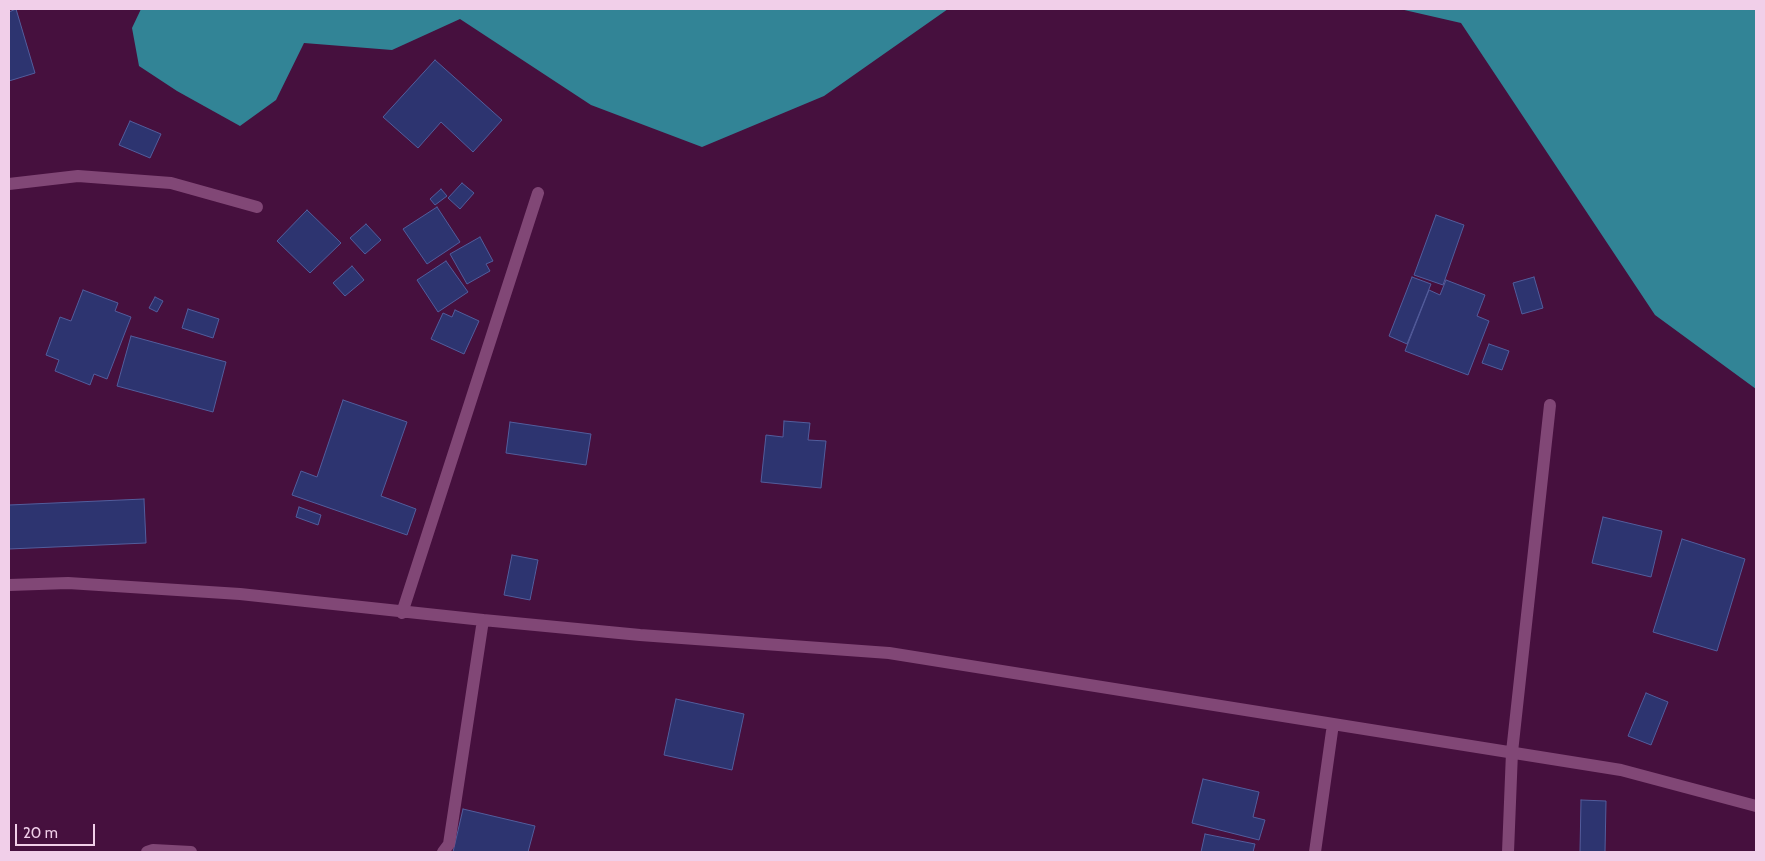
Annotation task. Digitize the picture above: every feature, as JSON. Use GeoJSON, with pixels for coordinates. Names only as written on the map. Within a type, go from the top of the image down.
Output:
{"type":"FeatureCollection","features":[{"type":"Feature","properties":{"kind":"street"},"geometry":{"type":"LineString","coordinates":[[9,184],[78,176],[171,184],[257,207]]}},
{"type":"Feature","properties":{"kind":"street"},"geometry":{"type":"LineString","coordinates":[[402,613],[538,193]]}},
{"type":"Feature","properties":{"kind":"street"},"geometry":{"type":"LineString","coordinates":[[1508,852],[1512,752],[1550,405]]}},
{"type":"Feature","properties":{"kind":"street"},"geometry":{"type":"LineString","coordinates":[[9,585],[68,583],[240,594],[402,613],[640,635],[889,653],[1621,770],[1756,806]]}},
{"type":"Feature","properties":{"kind":"street"},"geometry":{"type":"LineString","coordinates":[[443,852],[449,844],[482,620]]}},
{"type":"Feature","properties":{"kind":"street"},"geometry":{"type":"LineString","coordinates":[[1315,852],[1333,724]]}},
{"type":"Feature","properties":{"kind":"street"},"geometry":{"type":"LineString","coordinates":[[147,852],[153,850],[191,852]]}},
{"type":"Feature","properties":{"kind":"shaded area"},"geometry":{"type":"Polygon","coordinates":[[[141,9],[948,9],[824,96],[702,147],[591,105],[460,19],[392,50],[304,43],[276,100],[240,126],[177,91],[139,66],[132,28],[141,9]]]}},
{"type":"Feature","properties":{"kind":"shaded area"},"geometry":{"type":"Polygon","coordinates":[[[1400,9],[1756,9],[1756,389],[1655,315],[1461,23],[1400,9]]]}},
{"type":"Feature","properties":{"kind":"building"},"geometry":{"type":"Polygon","coordinates":[[[16,9],[35,73],[9,81],[9,12],[16,9]]]}},
{"type":"Feature","properties":{"kind":"building"},"geometry":{"type":"Polygon","coordinates":[[[435,60],[502,120],[473,152],[441,122],[418,148],[383,117],[435,60]]]}},
{"type":"Feature","properties":{"kind":"building"},"geometry":{"type":"Polygon","coordinates":[[[130,121],[161,134],[150,158],[119,145],[130,121]]]}},
{"type":"Feature","properties":{"kind":"building"},"geometry":{"type":"Polygon","coordinates":[[[462,183],[474,193],[460,209],[448,198],[462,183]]]}},
{"type":"Feature","properties":{"kind":"building"},"geometry":{"type":"Polygon","coordinates":[[[441,189],[447,196],[435,205],[430,199],[441,189]]]}},
{"type":"Feature","properties":{"kind":"building"},"geometry":{"type":"Polygon","coordinates":[[[437,207],[460,242],[427,264],[403,229],[437,207]]]}},
{"type":"Feature","properties":{"kind":"building"},"geometry":{"type":"Polygon","coordinates":[[[307,210],[341,243],[310,273],[277,241],[307,210]]]}},
{"type":"Feature","properties":{"kind":"building"},"geometry":{"type":"Polygon","coordinates":[[[1436,215],[1464,225],[1443,285],[1414,275],[1436,215]]]}},
{"type":"Feature","properties":{"kind":"building"},"geometry":{"type":"Polygon","coordinates":[[[366,224],[381,240],[365,254],[350,238],[366,224]]]}},
{"type":"Feature","properties":{"kind":"building"},"geometry":{"type":"Polygon","coordinates":[[[480,237],[493,261],[486,264],[490,271],[467,284],[450,254],[480,237]]]}},
{"type":"Feature","properties":{"kind":"building"},"geometry":{"type":"Polygon","coordinates":[[[446,261],[468,292],[438,312],[417,280],[446,261]]]}},
{"type":"Feature","properties":{"kind":"building"},"geometry":{"type":"Polygon","coordinates":[[[352,266],[364,280],[345,296],[333,283],[352,266]]]}},
{"type":"Feature","properties":{"kind":"building"},"geometry":{"type":"Polygon","coordinates":[[[1412,277],[1431,284],[1407,344],[1389,336],[1412,277]]]}},
{"type":"Feature","properties":{"kind":"building"},"geometry":{"type":"Polygon","coordinates":[[[1534,277],[1543,308],[1522,314],[1513,283],[1534,277]]]}},
{"type":"Feature","properties":{"kind":"building"},"geometry":{"type":"Polygon","coordinates":[[[1446,280],[1485,295],[1477,316],[1489,321],[1468,375],[1405,351],[1429,290],[1440,295],[1446,280]]]}},
{"type":"Feature","properties":{"kind":"building"},"geometry":{"type":"Polygon","coordinates":[[[83,290],[118,303],[115,311],[131,317],[107,379],[94,374],[90,385],[55,371],[59,360],[46,355],[60,317],[71,321],[83,290]]]}},
{"type":"Feature","properties":{"kind":"building"},"geometry":{"type":"Polygon","coordinates":[[[155,297],[163,301],[157,312],[149,308],[155,297]]]}},
{"type":"Feature","properties":{"kind":"building"},"geometry":{"type":"Polygon","coordinates":[[[188,309],[219,319],[213,338],[182,328],[188,309]]]}},
{"type":"Feature","properties":{"kind":"building"},"geometry":{"type":"Polygon","coordinates":[[[455,310],[479,321],[464,354],[431,339],[443,313],[452,317],[455,310]]]}},
{"type":"Feature","properties":{"kind":"building"},"geometry":{"type":"Polygon","coordinates":[[[131,336],[226,362],[213,412],[117,386],[131,336]]]}},
{"type":"Feature","properties":{"kind":"building"},"geometry":{"type":"Polygon","coordinates":[[[1489,344],[1509,351],[1502,370],[1482,363],[1489,344]]]}},
{"type":"Feature","properties":{"kind":"building"},"geometry":{"type":"Polygon","coordinates":[[[343,400],[407,422],[381,496],[416,509],[407,535],[292,495],[301,471],[317,477],[343,400]]]}},
{"type":"Feature","properties":{"kind":"building"},"geometry":{"type":"Polygon","coordinates":[[[784,421],[810,423],[808,440],[826,441],[821,488],[761,482],[766,435],[783,437],[784,421]]]}},
{"type":"Feature","properties":{"kind":"building"},"geometry":{"type":"Polygon","coordinates":[[[510,422],[591,434],[586,465],[506,453],[510,422]]]}},
{"type":"Feature","properties":{"kind":"building"},"geometry":{"type":"Polygon","coordinates":[[[144,499],[146,543],[9,549],[9,505],[144,499]]]}},
{"type":"Feature","properties":{"kind":"building"},"geometry":{"type":"Polygon","coordinates":[[[299,507],[321,515],[318,525],[296,517],[299,507]]]}},
{"type":"Feature","properties":{"kind":"building"},"geometry":{"type":"Polygon","coordinates":[[[1603,517],[1662,531],[1651,577],[1592,563],[1603,517]]]}},
{"type":"Feature","properties":{"kind":"building"},"geometry":{"type":"Polygon","coordinates":[[[1682,539],[1745,559],[1717,651],[1653,632],[1682,539]]]}},
{"type":"Feature","properties":{"kind":"building"},"geometry":{"type":"Polygon","coordinates":[[[512,555],[538,560],[530,600],[504,595],[512,555]]]}},
{"type":"Feature","properties":{"kind":"building"},"geometry":{"type":"Polygon","coordinates":[[[1646,693],[1668,702],[1651,745],[1628,736],[1646,693]]]}},
{"type":"Feature","properties":{"kind":"building"},"geometry":{"type":"Polygon","coordinates":[[[676,699],[744,714],[732,770],[664,755],[676,699]]]}},
{"type":"Feature","properties":{"kind":"building"},"geometry":{"type":"Polygon","coordinates":[[[1203,779],[1259,792],[1253,817],[1265,820],[1259,840],[1192,823],[1203,779]]]}},
{"type":"Feature","properties":{"kind":"building"},"geometry":{"type":"Polygon","coordinates":[[[1581,800],[1606,801],[1605,852],[1580,852],[1581,800]]]}},
{"type":"Feature","properties":{"kind":"building"},"geometry":{"type":"Polygon","coordinates":[[[463,809],[535,826],[528,852],[453,852],[463,809]]]}},
{"type":"Feature","properties":{"kind":"building"},"geometry":{"type":"Polygon","coordinates":[[[1205,834],[1255,844],[1253,852],[1201,852],[1205,834]]]}}]}
